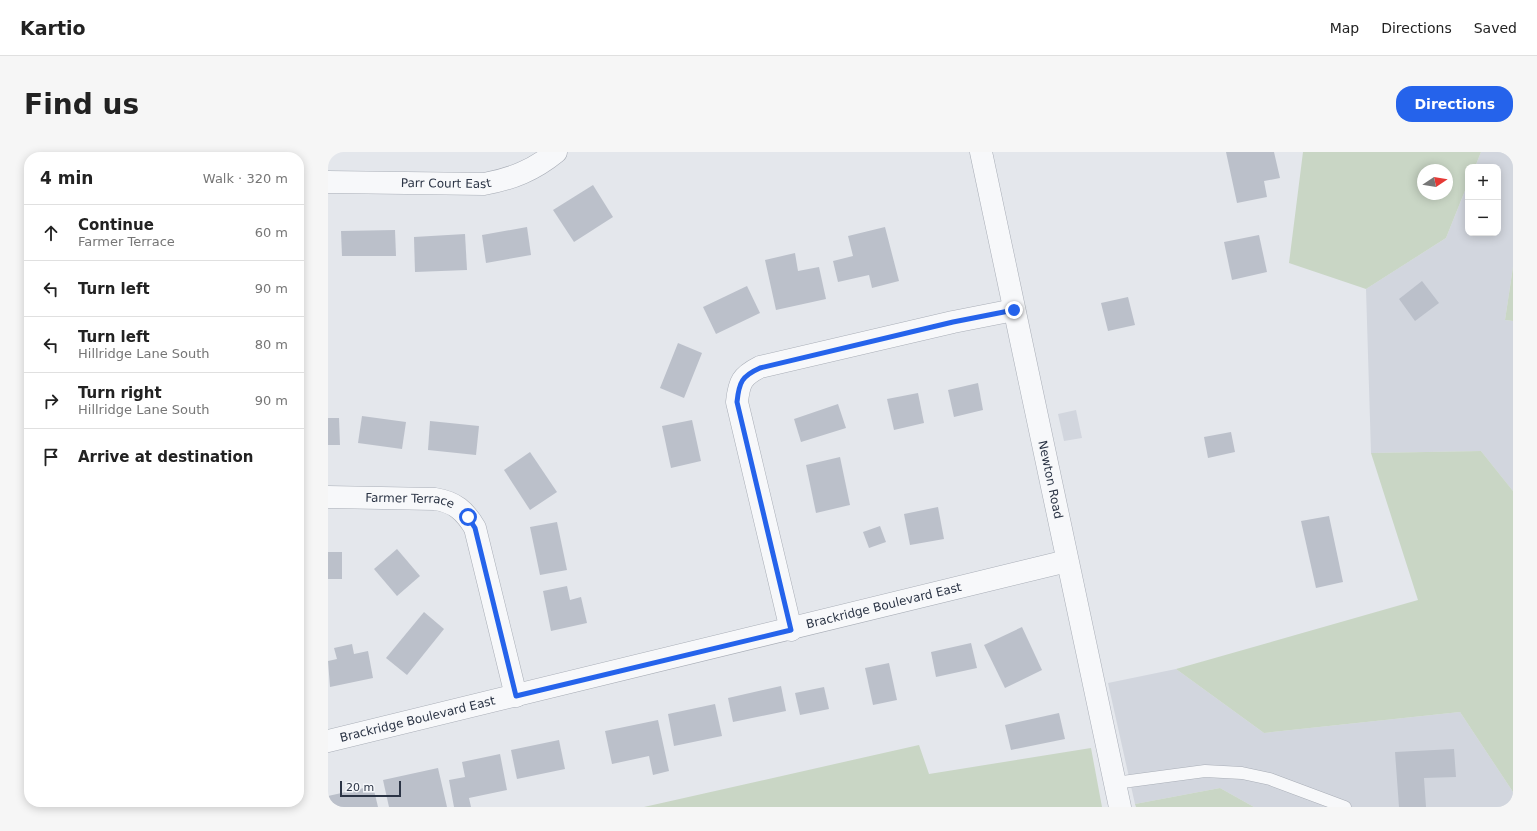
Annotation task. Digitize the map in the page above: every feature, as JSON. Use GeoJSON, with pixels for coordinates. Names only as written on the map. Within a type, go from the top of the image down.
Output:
{"type":"FeatureCollection","features":[{"type":"Feature","properties":{"kind":"street","name":"Parr Court East"},"geometry":{"type":"LineString","coordinates":[[328,182],[484,184],[506,180],[526,173],[556,152]]}},
{"type":"Feature","properties":{"kind":"street","name":"Newton Road"},"geometry":{"type":"LineString","coordinates":[[981,152],[1120,807]]}},
{"type":"Feature","properties":{"kind":"street"},"geometry":{"type":"LineString","coordinates":[[791,630],[737,402],[738,388],[742,380],[760,368],[953,322],[1014,310]]}},
{"type":"Feature","properties":{"kind":"street","name":"Farmer Terrace"},"geometry":{"type":"LineString","coordinates":[[328,497],[435,499],[449,501],[460,508],[475,528],[516,696]]}},
{"type":"Feature","properties":{"kind":"street","name":"Brackridge Boulevard East"},"geometry":{"type":"LineString","coordinates":[[328,741],[791,630],[1067,561]]}},
{"type":"Feature","properties":{"kind":"lane"},"geometry":{"type":"LineString","coordinates":[[1115,783],[1205,771],[1242,773],[1270,778],[1345,807]]}},
{"type":"Feature","properties":{"kind":"shaded area"},"geometry":{"type":"Polygon","coordinates":[[[1481,152],[1513,152],[1513,267],[1505,320],[1513,321],[1513,491],[1481,451],[1371,453],[1366,289],[1446,238],[1465,190],[1465,236],[1501,236],[1501,164],[1476,164],[1481,152]]]}},
{"type":"Feature","properties":{"kind":"shaded area"},"geometry":{"type":"Polygon","coordinates":[[[1076,410],[1082,438],[1064,441],[1058,414],[1076,410]]]}},
{"type":"Feature","properties":{"kind":"shaded area"},"geometry":{"type":"Polygon","coordinates":[[[1176,669],[1264,733],[1460,712],[1513,792],[1513,807],[1254,807],[1220,788],[1135,804],[1108,683],[1176,669]]]}},
{"type":"Feature","properties":{"kind":"green space"},"geometry":{"type":"Polygon","coordinates":[[[1303,152],[1481,152],[1476,164],[1465,164],[1465,190],[1446,238],[1366,289],[1289,263],[1303,152]]]}},
{"type":"Feature","properties":{"kind":"green space"},"geometry":{"type":"Polygon","coordinates":[[[1513,267],[1513,321],[1505,320],[1513,267]]]}},
{"type":"Feature","properties":{"kind":"green space"},"geometry":{"type":"Polygon","coordinates":[[[1481,451],[1513,491],[1513,792],[1460,712],[1264,733],[1176,669],[1418,600],[1371,453],[1481,451]]]}},
{"type":"Feature","properties":{"kind":"green space"},"geometry":{"type":"Polygon","coordinates":[[[919,745],[929,774],[1091,748],[1102,807],[644,807],[919,745]]]}},
{"type":"Feature","properties":{"kind":"green space"},"geometry":{"type":"Polygon","coordinates":[[[1220,788],[1254,807],[1136,807],[1135,804],[1220,788]]]}},
{"type":"Feature","properties":{"kind":"building"},"geometry":{"type":"Polygon","coordinates":[[[1226,152],[1274,152],[1280,178],[1264,181],[1267,197],[1237,203],[1226,152]]]}},
{"type":"Feature","properties":{"kind":"building"},"geometry":{"type":"Polygon","coordinates":[[[593,185],[613,217],[574,242],[553,210],[593,185]]]}},
{"type":"Feature","properties":{"kind":"building"},"geometry":{"type":"Polygon","coordinates":[[[527,227],[531,255],[486,263],[482,235],[527,227]]]}},
{"type":"Feature","properties":{"kind":"building"},"geometry":{"type":"Polygon","coordinates":[[[885,227],[899,281],[872,288],[869,275],[838,282],[833,261],[853,256],[848,236],[885,227]]]}},
{"type":"Feature","properties":{"kind":"building"},"geometry":{"type":"Polygon","coordinates":[[[395,230],[396,256],[342,256],[341,231],[395,230]]]}},
{"type":"Feature","properties":{"kind":"building"},"geometry":{"type":"Polygon","coordinates":[[[465,234],[467,270],[415,272],[414,237],[465,234]]]}},
{"type":"Feature","properties":{"kind":"building"},"geometry":{"type":"Polygon","coordinates":[[[1259,235],[1267,272],[1232,280],[1224,242],[1259,235]]]}},
{"type":"Feature","properties":{"kind":"building"},"geometry":{"type":"Polygon","coordinates":[[[795,253],[798,271],[819,267],[826,299],[776,310],[765,260],[795,253]]]}},
{"type":"Feature","properties":{"kind":"building"},"geometry":{"type":"Polygon","coordinates":[[[1422,281],[1439,303],[1415,321],[1399,299],[1422,281]]]}},
{"type":"Feature","properties":{"kind":"building"},"geometry":{"type":"Polygon","coordinates":[[[747,286],[760,313],[716,334],[703,307],[747,286]]]}},
{"type":"Feature","properties":{"kind":"building"},"geometry":{"type":"Polygon","coordinates":[[[1128,297],[1135,325],[1108,331],[1101,303],[1128,297]]]}},
{"type":"Feature","properties":{"kind":"building"},"geometry":{"type":"Polygon","coordinates":[[[678,343],[702,353],[684,398],[660,388],[678,343]]]}},
{"type":"Feature","properties":{"kind":"building"},"geometry":{"type":"Polygon","coordinates":[[[978,383],[983,410],[954,417],[948,390],[978,383]]]}},
{"type":"Feature","properties":{"kind":"building"},"geometry":{"type":"Polygon","coordinates":[[[918,393],[924,423],[894,430],[887,399],[918,393]]]}},
{"type":"Feature","properties":{"kind":"building"},"geometry":{"type":"Polygon","coordinates":[[[838,404],[846,428],[801,442],[794,419],[838,404]]]}},
{"type":"Feature","properties":{"kind":"building"},"geometry":{"type":"Polygon","coordinates":[[[362,416],[406,422],[402,449],[358,443],[362,416]]]}},
{"type":"Feature","properties":{"kind":"building"},"geometry":{"type":"Polygon","coordinates":[[[328,418],[339,418],[340,445],[328,445],[328,418]]]}},
{"type":"Feature","properties":{"kind":"building"},"geometry":{"type":"Polygon","coordinates":[[[692,420],[701,461],[671,468],[662,426],[692,420]]]}},
{"type":"Feature","properties":{"kind":"building"},"geometry":{"type":"Polygon","coordinates":[[[430,421],[479,426],[476,455],[428,450],[430,421]]]}},
{"type":"Feature","properties":{"kind":"building"},"geometry":{"type":"Polygon","coordinates":[[[1231,432],[1235,452],[1208,458],[1204,437],[1231,432]]]}},
{"type":"Feature","properties":{"kind":"building"},"geometry":{"type":"Polygon","coordinates":[[[530,452],[557,492],[530,510],[504,470],[530,452]]]}},
{"type":"Feature","properties":{"kind":"building"},"geometry":{"type":"Polygon","coordinates":[[[840,457],[850,505],[816,513],[806,465],[840,457]]]}},
{"type":"Feature","properties":{"kind":"building"},"geometry":{"type":"Polygon","coordinates":[[[938,507],[944,539],[910,545],[904,514],[938,507]]]}},
{"type":"Feature","properties":{"kind":"building"},"geometry":{"type":"Polygon","coordinates":[[[1329,516],[1343,582],[1316,588],[1301,521],[1329,516]]]}},
{"type":"Feature","properties":{"kind":"building"},"geometry":{"type":"Polygon","coordinates":[[[557,522],[567,570],[540,575],[530,527],[557,522]]]}},
{"type":"Feature","properties":{"kind":"building"},"geometry":{"type":"Polygon","coordinates":[[[880,526],[886,542],[869,548],[863,532],[880,526]]]}},
{"type":"Feature","properties":{"kind":"building"},"geometry":{"type":"Polygon","coordinates":[[[397,549],[420,576],[397,596],[374,569],[397,549]]]}},
{"type":"Feature","properties":{"kind":"building"},"geometry":{"type":"Polygon","coordinates":[[[328,552],[342,552],[342,579],[328,579],[328,552]]]}},
{"type":"Feature","properties":{"kind":"building"},"geometry":{"type":"Polygon","coordinates":[[[567,586],[570,600],[581,597],[587,623],[551,631],[543,591],[567,586]]]}},
{"type":"Feature","properties":{"kind":"building"},"geometry":{"type":"Polygon","coordinates":[[[424,612],[444,629],[407,675],[386,658],[424,612]]]}},
{"type":"Feature","properties":{"kind":"building"},"geometry":{"type":"Polygon","coordinates":[[[1022,627],[1042,670],[1005,688],[984,645],[1022,627]]]}},
{"type":"Feature","properties":{"kind":"building"},"geometry":{"type":"Polygon","coordinates":[[[971,643],[977,668],[936,677],[931,652],[971,643]]]}},
{"type":"Feature","properties":{"kind":"building"},"geometry":{"type":"Polygon","coordinates":[[[352,644],[354,654],[368,651],[373,678],[330,687],[328,661],[337,659],[334,648],[352,644]]]}},
{"type":"Feature","properties":{"kind":"building"},"geometry":{"type":"Polygon","coordinates":[[[889,663],[897,700],[873,705],[865,668],[889,663]]]}},
{"type":"Feature","properties":{"kind":"building"},"geometry":{"type":"Polygon","coordinates":[[[781,686],[786,711],[733,722],[728,698],[781,686]]]}},
{"type":"Feature","properties":{"kind":"building"},"geometry":{"type":"Polygon","coordinates":[[[824,687],[829,709],[800,715],[795,693],[824,687]]]}},
{"type":"Feature","properties":{"kind":"building"},"geometry":{"type":"Polygon","coordinates":[[[715,704],[722,736],[674,746],[668,714],[715,704]]]}},
{"type":"Feature","properties":{"kind":"building"},"geometry":{"type":"Polygon","coordinates":[[[1059,713],[1065,739],[1011,750],[1005,725],[1059,713]]]}},
{"type":"Feature","properties":{"kind":"building"},"geometry":{"type":"Polygon","coordinates":[[[658,720],[669,771],[653,775],[649,756],[612,764],[605,731],[658,720]]]}},
{"type":"Feature","properties":{"kind":"building"},"geometry":{"type":"Polygon","coordinates":[[[559,740],[565,769],[517,779],[511,750],[559,740]]]}},
{"type":"Feature","properties":{"kind":"building"},"geometry":{"type":"Polygon","coordinates":[[[1454,749],[1456,777],[1424,778],[1426,807],[1399,807],[1395,752],[1454,749]]]}},
{"type":"Feature","properties":{"kind":"building"},"geometry":{"type":"Polygon","coordinates":[[[500,754],[507,790],[469,798],[471,807],[454,807],[449,780],[465,777],[462,762],[500,754]]]}},
{"type":"Feature","properties":{"kind":"building"},"geometry":{"type":"Polygon","coordinates":[[[438,768],[447,807],[389,807],[383,780],[438,768]]]}},
{"type":"Feature","properties":{"kind":"building"},"geometry":{"type":"Polygon","coordinates":[[[373,786],[378,807],[328,807],[328,796],[373,786]]]}},
{"type":"Feature","properties":{"kind":"route"},"geometry":{"type":"LineString","coordinates":[[468,517],[475,528],[516,696],[791,630],[737,402],[738,388],[742,380],[751,372],[760,368],[953,322],[1014,310]]}}]}
